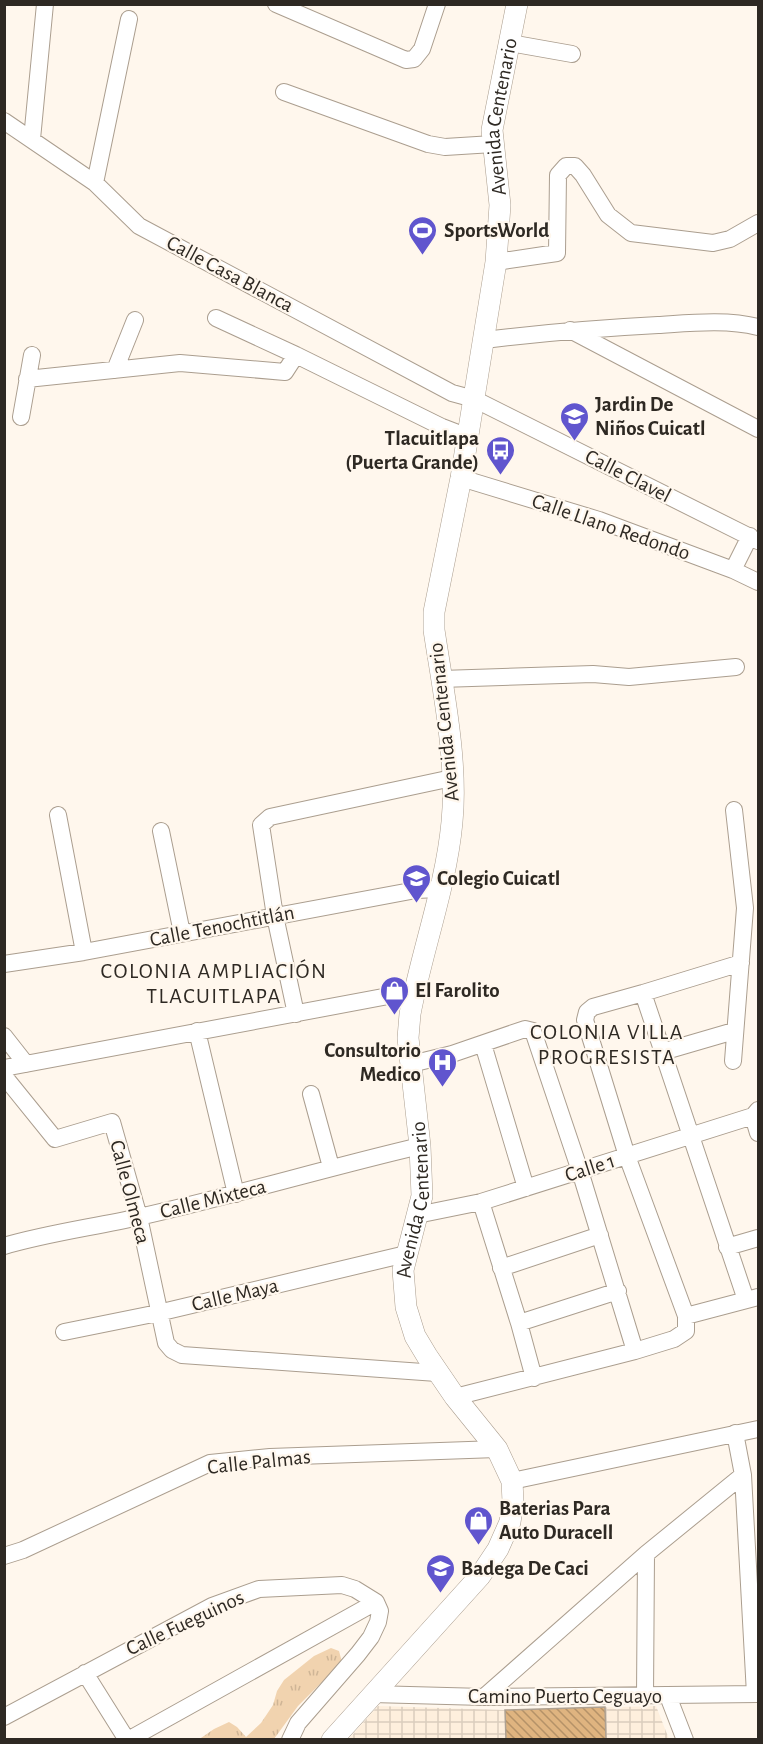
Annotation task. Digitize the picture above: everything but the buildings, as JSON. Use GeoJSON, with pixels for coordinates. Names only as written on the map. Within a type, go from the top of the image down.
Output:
{"type":"FeatureCollection","features":[{"type":"Feature","properties":{"kind":"main road","name":"Avenida Centenario"},"geometry":{"type":"LineString","coordinates":[[332,1740],[480,1576],[510,1522],[513,1502],[512,1481],[497,1449],[437,1373],[415,1336],[409,1322],[403,1286],[403,1270],[422,1196],[420,1146],[408,1038],[415,991],[452,821],[452,778],[434,630],[434,612],[461,478],[496,262],[500,205],[492,144],[493,117],[517,4]]}},
{"type":"Feature","properties":{"kind":"street"},"geometry":{"type":"LineString","coordinates":[[32,139],[45,4]]}},
{"type":"Feature","properties":{"kind":"street"},"geometry":{"type":"LineString","coordinates":[[276,4],[406,60],[414,59],[422,50],[437,4]]}},
{"type":"Feature","properties":{"kind":"street"},"geometry":{"type":"LineString","coordinates":[[95,183],[129,19]]}},
{"type":"Feature","properties":{"kind":"street"},"geometry":{"type":"LineString","coordinates":[[510,43],[572,54]]}},
{"type":"Feature","properties":{"kind":"street"},"geometry":{"type":"LineString","coordinates":[[285,92],[428,144],[445,147],[492,144]]}},
{"type":"Feature","properties":{"kind":"street","name":"Calle Casa Blanca"},"geometry":{"type":"LineString","coordinates":[[4,121],[95,183],[139,226],[452,393],[474,399]]}},
{"type":"Feature","properties":{"kind":"street"},"geometry":{"type":"LineString","coordinates":[[496,262],[557,253],[558,176],[566,166],[575,166],[608,215],[631,233],[713,243],[730,239],[759,223]]}},
{"type":"Feature","properties":{"kind":"street"},"geometry":{"type":"LineString","coordinates":[[216,318],[442,427],[468,437]]}},
{"type":"Feature","properties":{"kind":"street"},"geometry":{"type":"LineString","coordinates":[[115,370],[135,320]]}},
{"type":"Feature","properties":{"kind":"street"},"geometry":{"type":"LineString","coordinates":[[484,340],[569,330],[691,323],[748,324],[759,327]]}},
{"type":"Feature","properties":{"kind":"street"},"geometry":{"type":"LineString","coordinates":[[569,330],[759,429]]}},
{"type":"Feature","properties":{"kind":"street"},"geometry":{"type":"LineString","coordinates":[[21,417],[32,355]]}},
{"type":"Feature","properties":{"kind":"street"},"geometry":{"type":"LineString","coordinates":[[27,380],[180,363],[285,372],[296,355]]}},
{"type":"Feature","properties":{"kind":"street","name":"Calle Clavel"},"geometry":{"type":"LineString","coordinates":[[474,399],[754,539]]}},
{"type":"Feature","properties":{"kind":"street","name":"Calle Llano Redondo"},"geometry":{"type":"LineString","coordinates":[[461,478],[599,520],[759,582]]}},
{"type":"Feature","properties":{"kind":"street"},"geometry":{"type":"LineString","coordinates":[[733,570],[754,539]]}},
{"type":"Feature","properties":{"kind":"street"},"geometry":{"type":"LineString","coordinates":[[441,679],[593,674],[629,677],[736,667]]}},
{"type":"Feature","properties":{"kind":"street"},"geometry":{"type":"LineString","coordinates":[[296,1014],[275,915],[261,825],[270,817],[452,778]]}},
{"type":"Feature","properties":{"kind":"street"},"geometry":{"type":"LineString","coordinates":[[733,1061],[745,908],[734,810]]}},
{"type":"Feature","properties":{"kind":"street"},"geometry":{"type":"LineString","coordinates":[[58,815],[84,952]]}},
{"type":"Feature","properties":{"kind":"street"},"geometry":{"type":"LineString","coordinates":[[161,831],[182,933]]}},
{"type":"Feature","properties":{"kind":"street","name":"Calle Tenochtitlán"},"geometry":{"type":"LineString","coordinates":[[4,964],[84,952],[416,890],[439,889]]}},
{"type":"Feature","properties":{"kind":"street"},"geometry":{"type":"LineString","coordinates":[[455,1396],[635,1351],[674,1339],[684,1333],[686,1316],[627,1156],[585,1020],[593,1007],[741,963]]}},
{"type":"Feature","properties":{"kind":"street"},"geometry":{"type":"LineString","coordinates":[[4,1068],[415,991]]}},
{"type":"Feature","properties":{"kind":"street"},"geometry":{"type":"LineString","coordinates":[[643,993],[727,1247],[752,1299],[686,1316]]}},
{"type":"Feature","properties":{"kind":"street"},"geometry":{"type":"LineString","coordinates":[[411,1064],[529,1029],[533,1032],[580,1171],[635,1351]]}},
{"type":"Feature","properties":{"kind":"street"},"geometry":{"type":"LineString","coordinates":[[197,1031],[236,1194]]}},
{"type":"Feature","properties":{"kind":"street"},"geometry":{"type":"LineString","coordinates":[[662,1052],[734,1031]]}},
{"type":"Feature","properties":{"kind":"street"},"geometry":{"type":"LineString","coordinates":[[4,1036],[26,1064]]}},
{"type":"Feature","properties":{"kind":"street"},"geometry":{"type":"LineString","coordinates":[[483,1044],[526,1188]]}},
{"type":"Feature","properties":{"kind":"street","name":"Calle Olmeca"},"geometry":{"type":"LineString","coordinates":[[4,1076],[55,1139],[112,1122],[139,1217],[158,1313],[166,1343],[172,1350],[182,1355],[437,1373]]}},
{"type":"Feature","properties":{"kind":"street"},"geometry":{"type":"LineString","coordinates":[[311,1094],[331,1167]]}},
{"type":"Feature","properties":{"kind":"street"},"geometry":{"type":"LineString","coordinates":[[756,1113],[759,1134]]}},
{"type":"Feature","properties":{"kind":"street","name":"Calle 1"},"geometry":{"type":"LineString","coordinates":[[417,1215],[481,1202],[756,1113]]}},
{"type":"Feature","properties":{"kind":"street","name":"Calle Mixteca"},"geometry":{"type":"LineString","coordinates":[[4,1246],[236,1194],[331,1167],[420,1146]]}},
{"type":"Feature","properties":{"kind":"street"},"geometry":{"type":"LineString","coordinates":[[481,1202],[534,1378]]}},
{"type":"Feature","properties":{"kind":"street"},"geometry":{"type":"LineString","coordinates":[[501,1268],[600,1235]]}},
{"type":"Feature","properties":{"kind":"street"},"geometry":{"type":"LineString","coordinates":[[727,1247],[759,1238]]}},
{"type":"Feature","properties":{"kind":"street","name":"Calle Maya"},"geometry":{"type":"LineString","coordinates":[[64,1332],[158,1313],[406,1254]]}},
{"type":"Feature","properties":{"kind":"street"},"geometry":{"type":"LineString","coordinates":[[519,1323],[618,1291]]}},
{"type":"Feature","properties":{"kind":"street"},"geometry":{"type":"LineString","coordinates":[[512,1481],[759,1429]]}},
{"type":"Feature","properties":{"kind":"street"},"geometry":{"type":"LineString","coordinates":[[735,1433],[744,1475],[757,1694]]}},
{"type":"Feature","properties":{"kind":"street","name":"Calle Palmas"},"geometry":{"type":"LineString","coordinates":[[4,1556],[23,1550],[210,1463],[270,1457],[497,1449]]}},
{"type":"Feature","properties":{"kind":"street"},"geometry":{"type":"LineString","coordinates":[[484,1696],[646,1554],[744,1475]]}},
{"type":"Feature","properties":{"kind":"street"},"geometry":{"type":"LineString","coordinates":[[645,1696],[646,1554]]}},
{"type":"Feature","properties":{"kind":"street","name":"Calle Fueguinos"},"geometry":{"type":"LineString","coordinates":[[4,1717],[212,1606],[259,1588],[342,1585],[355,1588],[376,1602]]}},
{"type":"Feature","properties":{"kind":"street"},"geometry":{"type":"LineString","coordinates":[[85,1673],[128,1740],[376,1602],[380,1611],[371,1637],[298,1723],[290,1740]]}},
{"type":"Feature","properties":{"kind":"street","name":"Camino Puerto Ceguayo"},"geometry":{"type":"LineString","coordinates":[[372,1694],[668,1696],[757,1694]]}},
{"type":"Feature","properties":{"kind":"street"},"geometry":{"type":"LineString","coordinates":[[668,1696],[685,1740]]}},
{"type":"Feature","properties":{"kind":"shaded area"},"geometry":{"type":"Polygon","coordinates":[[[378,1706],[505,1710],[656,1706],[669,1739],[348,1740],[378,1706]]]}},
{"type":"Feature","properties":{"kind":"green space"},"geometry":{"type":"Polygon","coordinates":[[[331,1648],[339,1651],[342,1662],[298,1706],[274,1739],[198,1740],[229,1722],[246,1737],[261,1723],[273,1705],[277,1691],[284,1680],[314,1656],[331,1648]]]}},
{"type":"Feature","properties":{"kind":"place","name":"SportsWorld"},"geometry":{"type":"Point","coordinates":[423,256]}},
{"type":"Feature","properties":{"kind":"place","name":"Jardin De Niños Cuicatl"},"geometry":{"type":"Point","coordinates":[574,442]}},
{"type":"Feature","properties":{"kind":"place","name":"Tlacuitlapa (Puerta Grande)"},"geometry":{"type":"Point","coordinates":[500,476]}},
{"type":"Feature","properties":{"kind":"place","name":"Colegio Cuicatl"},"geometry":{"type":"Point","coordinates":[416,904]}},
{"type":"Feature","properties":{"kind":"place","name":"El Farolito"},"geometry":{"type":"Point","coordinates":[394,1016]}},
{"type":"Feature","properties":{"kind":"place","name":"Consultorio Medico"},"geometry":{"type":"Point","coordinates":[442,1088]}},
{"type":"Feature","properties":{"kind":"place","name":"Baterias Para Auto Duracell"},"geometry":{"type":"Point","coordinates":[478,1546]}},
{"type":"Feature","properties":{"kind":"place","name":"Badega De Caci"},"geometry":{"type":"Point","coordinates":[440,1594]}},
{"type":"Feature","properties":{"kind":"district","name":"COLONIA AMPLIACIÓN TLACUITLAPA"},"geometry":{"type":"Point","coordinates":[214,984]}},
{"type":"Feature","properties":{"kind":"district","name":"COLONIA VILLA PROGRESISTA"},"geometry":{"type":"Point","coordinates":[607,1044]}}]}
